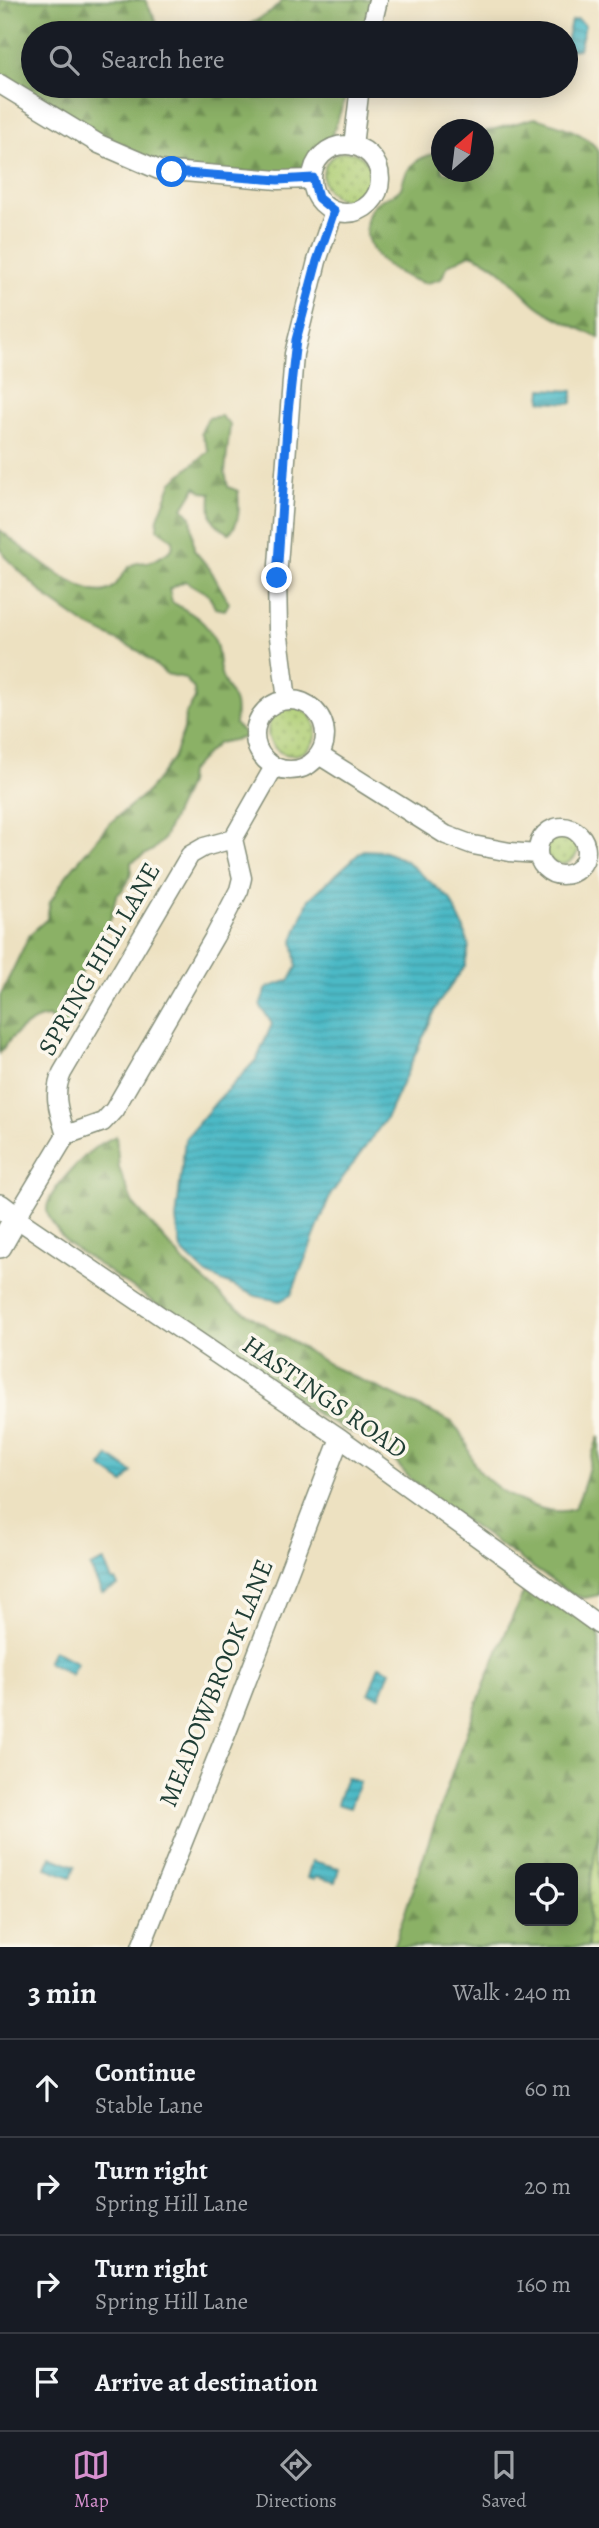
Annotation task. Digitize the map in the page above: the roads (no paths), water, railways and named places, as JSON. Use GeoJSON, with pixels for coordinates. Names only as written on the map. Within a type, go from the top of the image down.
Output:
{"type":"FeatureCollection","features":[{"type":"Feature","properties":{"kind":"street"},"geometry":{"type":"LineString","coordinates":[[373,21],[378,0]]}},
{"type":"Feature","properties":{"kind":"street"},"geometry":{"type":"LineString","coordinates":[[0,84],[21,97]]}},
{"type":"Feature","properties":{"kind":"street"},"geometry":{"type":"LineString","coordinates":[[23,98],[99,144],[159,170],[265,179],[313,178]]}},
{"type":"Feature","properties":{"kind":"street"},"geometry":{"type":"LineString","coordinates":[[353,146],[359,98]]}},
{"type":"Feature","properties":{"kind":"street"},"geometry":{"type":"LineString","coordinates":[[338,146],[353,146],[362,149],[376,162],[379,189],[365,208],[355,212],[334,211],[318,198],[313,178],[316,164],[325,153],[338,146]]}},
{"type":"Feature","properties":{"kind":"street"},"geometry":{"type":"LineString","coordinates":[[287,700],[278,629],[277,578],[293,366],[299,327],[334,211]]}},
{"type":"Feature","properties":{"kind":"street"},"geometry":{"type":"LineString","coordinates":[[299,701],[309,706],[317,713],[326,734],[320,755],[304,768],[284,770],[274,767],[258,751],[255,728],[259,718],[276,702],[299,701]]}},
{"type":"Feature","properties":{"kind":"street"},"geometry":{"type":"LineString","coordinates":[[320,755],[446,835],[474,845],[537,854]]}},
{"type":"Feature","properties":{"kind":"street"},"geometry":{"type":"LineString","coordinates":[[0,1246],[8,1212],[66,1135],[103,1122],[114,1110],[215,936],[239,890],[242,878],[233,839],[274,767]]}},
{"type":"Feature","properties":{"kind":"street","name":"SPRING HILL LANE"},"geometry":{"type":"LineString","coordinates":[[66,1135],[55,1099],[56,1086],[62,1073],[190,855],[204,847],[233,839]]}},
{"type":"Feature","properties":{"kind":"street","name":"HASTINGS ROAD"},"geometry":{"type":"LineString","coordinates":[[8,1212],[340,1438],[599,1625]]}},
{"type":"Feature","properties":{"kind":"street","name":"MEADOWBROOK LANE"},"geometry":{"type":"LineString","coordinates":[[141,1947],[340,1438]]}},
{"type":"Feature","properties":{"kind":"water"},"geometry":{"type":"Polygon","coordinates":[[[578,19],[585,25],[579,49],[578,21],[571,21],[578,19]]]}},
{"type":"Feature","properties":{"kind":"water"},"geometry":{"type":"Polygon","coordinates":[[[542,389],[573,391],[572,403],[541,401],[542,389]]]}},
{"type":"Feature","properties":{"kind":"water"},"geometry":{"type":"Polygon","coordinates":[[[363,850],[383,851],[405,860],[450,899],[469,946],[465,966],[438,1004],[387,1117],[331,1194],[291,1295],[280,1301],[256,1296],[206,1274],[181,1250],[176,1220],[185,1139],[257,1059],[272,1024],[260,1005],[267,988],[290,980],[297,967],[293,940],[309,899],[363,850]]]}},
{"type":"Feature","properties":{"kind":"water"},"geometry":{"type":"Polygon","coordinates":[[[109,1456],[132,1472],[124,1483],[101,1467],[109,1456]]]}},
{"type":"Feature","properties":{"kind":"water"},"geometry":{"type":"Polygon","coordinates":[[[104,1561],[112,1581],[115,1580],[118,1586],[102,1593],[90,1567],[104,1561]]]}},
{"type":"Feature","properties":{"kind":"water"},"geometry":{"type":"Polygon","coordinates":[[[53,1650],[77,1663],[71,1675],[47,1662],[53,1650]]]}},
{"type":"Feature","properties":{"kind":"water"},"geometry":{"type":"Polygon","coordinates":[[[379,1666],[390,1671],[380,1697],[369,1693],[379,1666]]]}},
{"type":"Feature","properties":{"kind":"water"},"geometry":{"type":"Polygon","coordinates":[[[346,1777],[359,1782],[350,1808],[337,1804],[346,1777]]]}},
{"type":"Feature","properties":{"kind":"water"},"geometry":{"type":"Polygon","coordinates":[[[51,1856],[75,1866],[71,1877],[46,1868],[51,1856]]]}},
{"type":"Feature","properties":{"kind":"water"},"geometry":{"type":"Polygon","coordinates":[[[312,1861],[339,1868],[335,1882],[315,1877],[314,1880],[307,1878],[312,1861]]]}}]}
